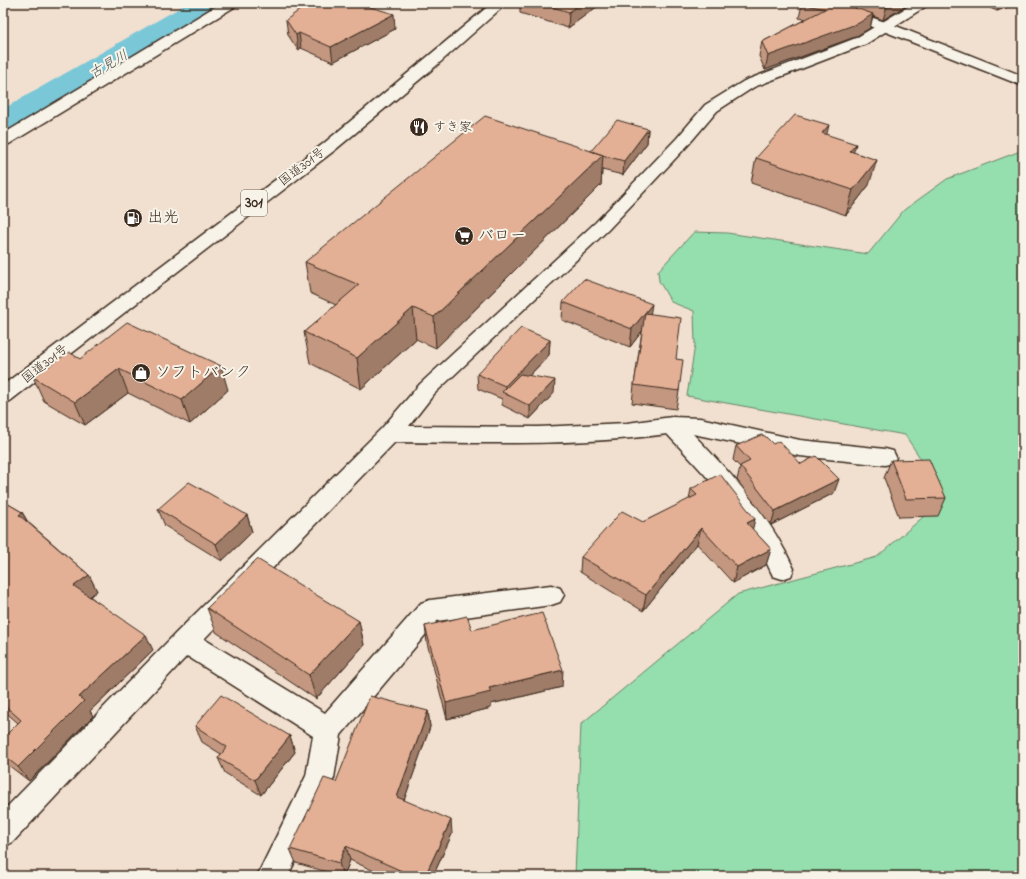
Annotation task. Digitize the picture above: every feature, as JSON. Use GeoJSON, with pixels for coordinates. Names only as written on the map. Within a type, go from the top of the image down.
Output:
{"type":"FeatureCollection","features":[{"type":"Feature","properties":{"kind":"main road"},"geometry":{"type":"LineString","coordinates":[[3,141],[231,3]]}},
{"type":"Feature","properties":{"kind":"main road","name":"国道301号"},"geometry":{"type":"LineString","coordinates":[[3,396],[329,147],[431,63],[500,3]]}},
{"type":"Feature","properties":{"kind":"main road"},"geometry":{"type":"LineString","coordinates":[[816,3],[886,28],[1023,81]]}},
{"type":"Feature","properties":{"kind":"main road"},"geometry":{"type":"LineString","coordinates":[[3,832],[185,641],[390,434],[427,389],[602,226],[683,141],[711,108],[749,84],[861,41],[886,28],[924,3]]}},
{"type":"Feature","properties":{"kind":"main road"},"geometry":{"type":"LineString","coordinates":[[390,434],[538,435],[627,431],[672,425],[700,426],[800,448],[885,457]]}},
{"type":"Feature","properties":{"kind":"main road"},"geometry":{"type":"LineString","coordinates":[[672,425],[752,515],[778,557],[782,569]]}},
{"type":"Feature","properties":{"kind":"main road"},"geometry":{"type":"LineString","coordinates":[[272,876],[320,778],[328,730],[430,611],[551,595]]}},
{"type":"Feature","properties":{"kind":"main road"},"geometry":{"type":"LineString","coordinates":[[185,641],[328,730]]}},
{"type":"Feature","properties":{"kind":"green space"},"geometry":{"type":"Polygon","coordinates":[[[1023,150],[1023,876],[575,876],[581,724],[738,594],[877,557],[946,497],[905,435],[687,396],[695,345],[694,311],[671,302],[659,281],[658,271],[694,232],[727,233],[868,254],[904,210],[947,179],[1023,150]]]}},
{"type":"Feature","properties":{"kind":"building"},"geometry":{"type":"Polygon","coordinates":[[[309,3],[357,3],[394,14],[331,47],[299,33],[296,35],[286,20],[309,3]]]}},
{"type":"Feature","properties":{"kind":"building"},"geometry":{"type":"Polygon","coordinates":[[[540,3],[581,3],[569,12],[540,3]]]}},
{"type":"Feature","properties":{"kind":"building"},"geometry":{"type":"Polygon","coordinates":[[[841,3],[873,14],[859,23],[768,56],[762,42],[825,9],[802,4],[841,3]]]}},
{"type":"Feature","properties":{"kind":"building"},"geometry":{"type":"Polygon","coordinates":[[[879,3],[891,3],[887,6],[879,3]]]}},
{"type":"Feature","properties":{"kind":"building"},"geometry":{"type":"Polygon","coordinates":[[[795,115],[829,125],[822,133],[856,144],[850,151],[877,160],[853,190],[756,158],[795,115]]]}},
{"type":"Feature","properties":{"kind":"building"},"geometry":{"type":"Polygon","coordinates":[[[485,116],[603,155],[434,317],[413,308],[357,358],[304,332],[359,285],[305,262],[485,116]]]}},
{"type":"Feature","properties":{"kind":"building"},"geometry":{"type":"Polygon","coordinates":[[[617,120],[648,129],[624,161],[591,151],[617,120]]]}},
{"type":"Feature","properties":{"kind":"building"},"geometry":{"type":"Polygon","coordinates":[[[584,279],[652,304],[632,329],[563,302],[584,279]]]}},
{"type":"Feature","properties":{"kind":"building"},"geometry":{"type":"Polygon","coordinates":[[[645,313],[681,318],[676,359],[683,360],[679,391],[634,385],[645,313]]]}},
{"type":"Feature","properties":{"kind":"building"},"geometry":{"type":"Polygon","coordinates":[[[127,322],[221,366],[182,400],[119,369],[75,402],[33,377],[69,352],[80,359],[127,322]]]}},
{"type":"Feature","properties":{"kind":"building"},"geometry":{"type":"Polygon","coordinates":[[[521,328],[550,340],[505,386],[477,374],[521,328]]]}},
{"type":"Feature","properties":{"kind":"building"},"geometry":{"type":"Polygon","coordinates":[[[520,374],[555,380],[530,406],[502,392],[520,374]]]}},
{"type":"Feature","properties":{"kind":"building"},"geometry":{"type":"Polygon","coordinates":[[[761,435],[765,436],[773,444],[779,441],[801,464],[816,456],[839,479],[775,511],[740,466],[750,461],[736,446],[761,435]]]}},
{"type":"Feature","properties":{"kind":"building"},"geometry":{"type":"Polygon","coordinates":[[[929,459],[946,498],[906,499],[891,460],[929,459]]]}},
{"type":"Feature","properties":{"kind":"building"},"geometry":{"type":"Polygon","coordinates":[[[720,474],[755,519],[747,523],[771,549],[737,567],[701,528],[646,595],[581,557],[622,511],[643,522],[697,495],[691,489],[720,474]]]}},
{"type":"Feature","properties":{"kind":"building"},"geometry":{"type":"Polygon","coordinates":[[[189,482],[247,515],[216,544],[158,509],[189,482]]]}},
{"type":"Feature","properties":{"kind":"building"},"geometry":{"type":"Polygon","coordinates":[[[3,501],[22,512],[19,515],[89,575],[74,586],[146,635],[79,697],[84,701],[18,767],[3,755],[3,738],[21,720],[3,704],[3,583],[6,581],[3,579],[3,501]]]}},
{"type":"Feature","properties":{"kind":"building"},"geometry":{"type":"Polygon","coordinates":[[[257,559],[359,621],[309,675],[207,608],[257,559]]]}},
{"type":"Feature","properties":{"kind":"building"},"geometry":{"type":"Polygon","coordinates":[[[542,613],[563,670],[489,688],[491,692],[446,703],[425,626],[467,616],[472,630],[542,613]]]}},
{"type":"Feature","properties":{"kind":"building"},"geometry":{"type":"Polygon","coordinates":[[[221,695],[290,736],[255,780],[218,758],[227,747],[195,726],[221,695]]]}},
{"type":"Feature","properties":{"kind":"building"},"geometry":{"type":"Polygon","coordinates":[[[370,696],[428,711],[397,797],[451,820],[425,876],[413,876],[346,846],[339,863],[290,849],[324,778],[336,782],[370,696]]]}},
{"type":"Feature","properties":{"kind":"waterway","name":"古見川"},"geometry":{"type":"LineString","coordinates":[[3,127],[215,3]]}},
{"type":"Feature","properties":{"kind":"place","name":"すき家"},"geometry":{"type":"Point","coordinates":[419,127]}},
{"type":"Feature","properties":{"kind":"place","name":"出光"},"geometry":{"type":"Point","coordinates":[133,218]}},
{"type":"Feature","properties":{"kind":"place","name":"バロー"},"geometry":{"type":"Point","coordinates":[464,236]}},
{"type":"Feature","properties":{"kind":"place","name":"ソフトバンク"},"geometry":{"type":"Point","coordinates":[141,373]}}]}
